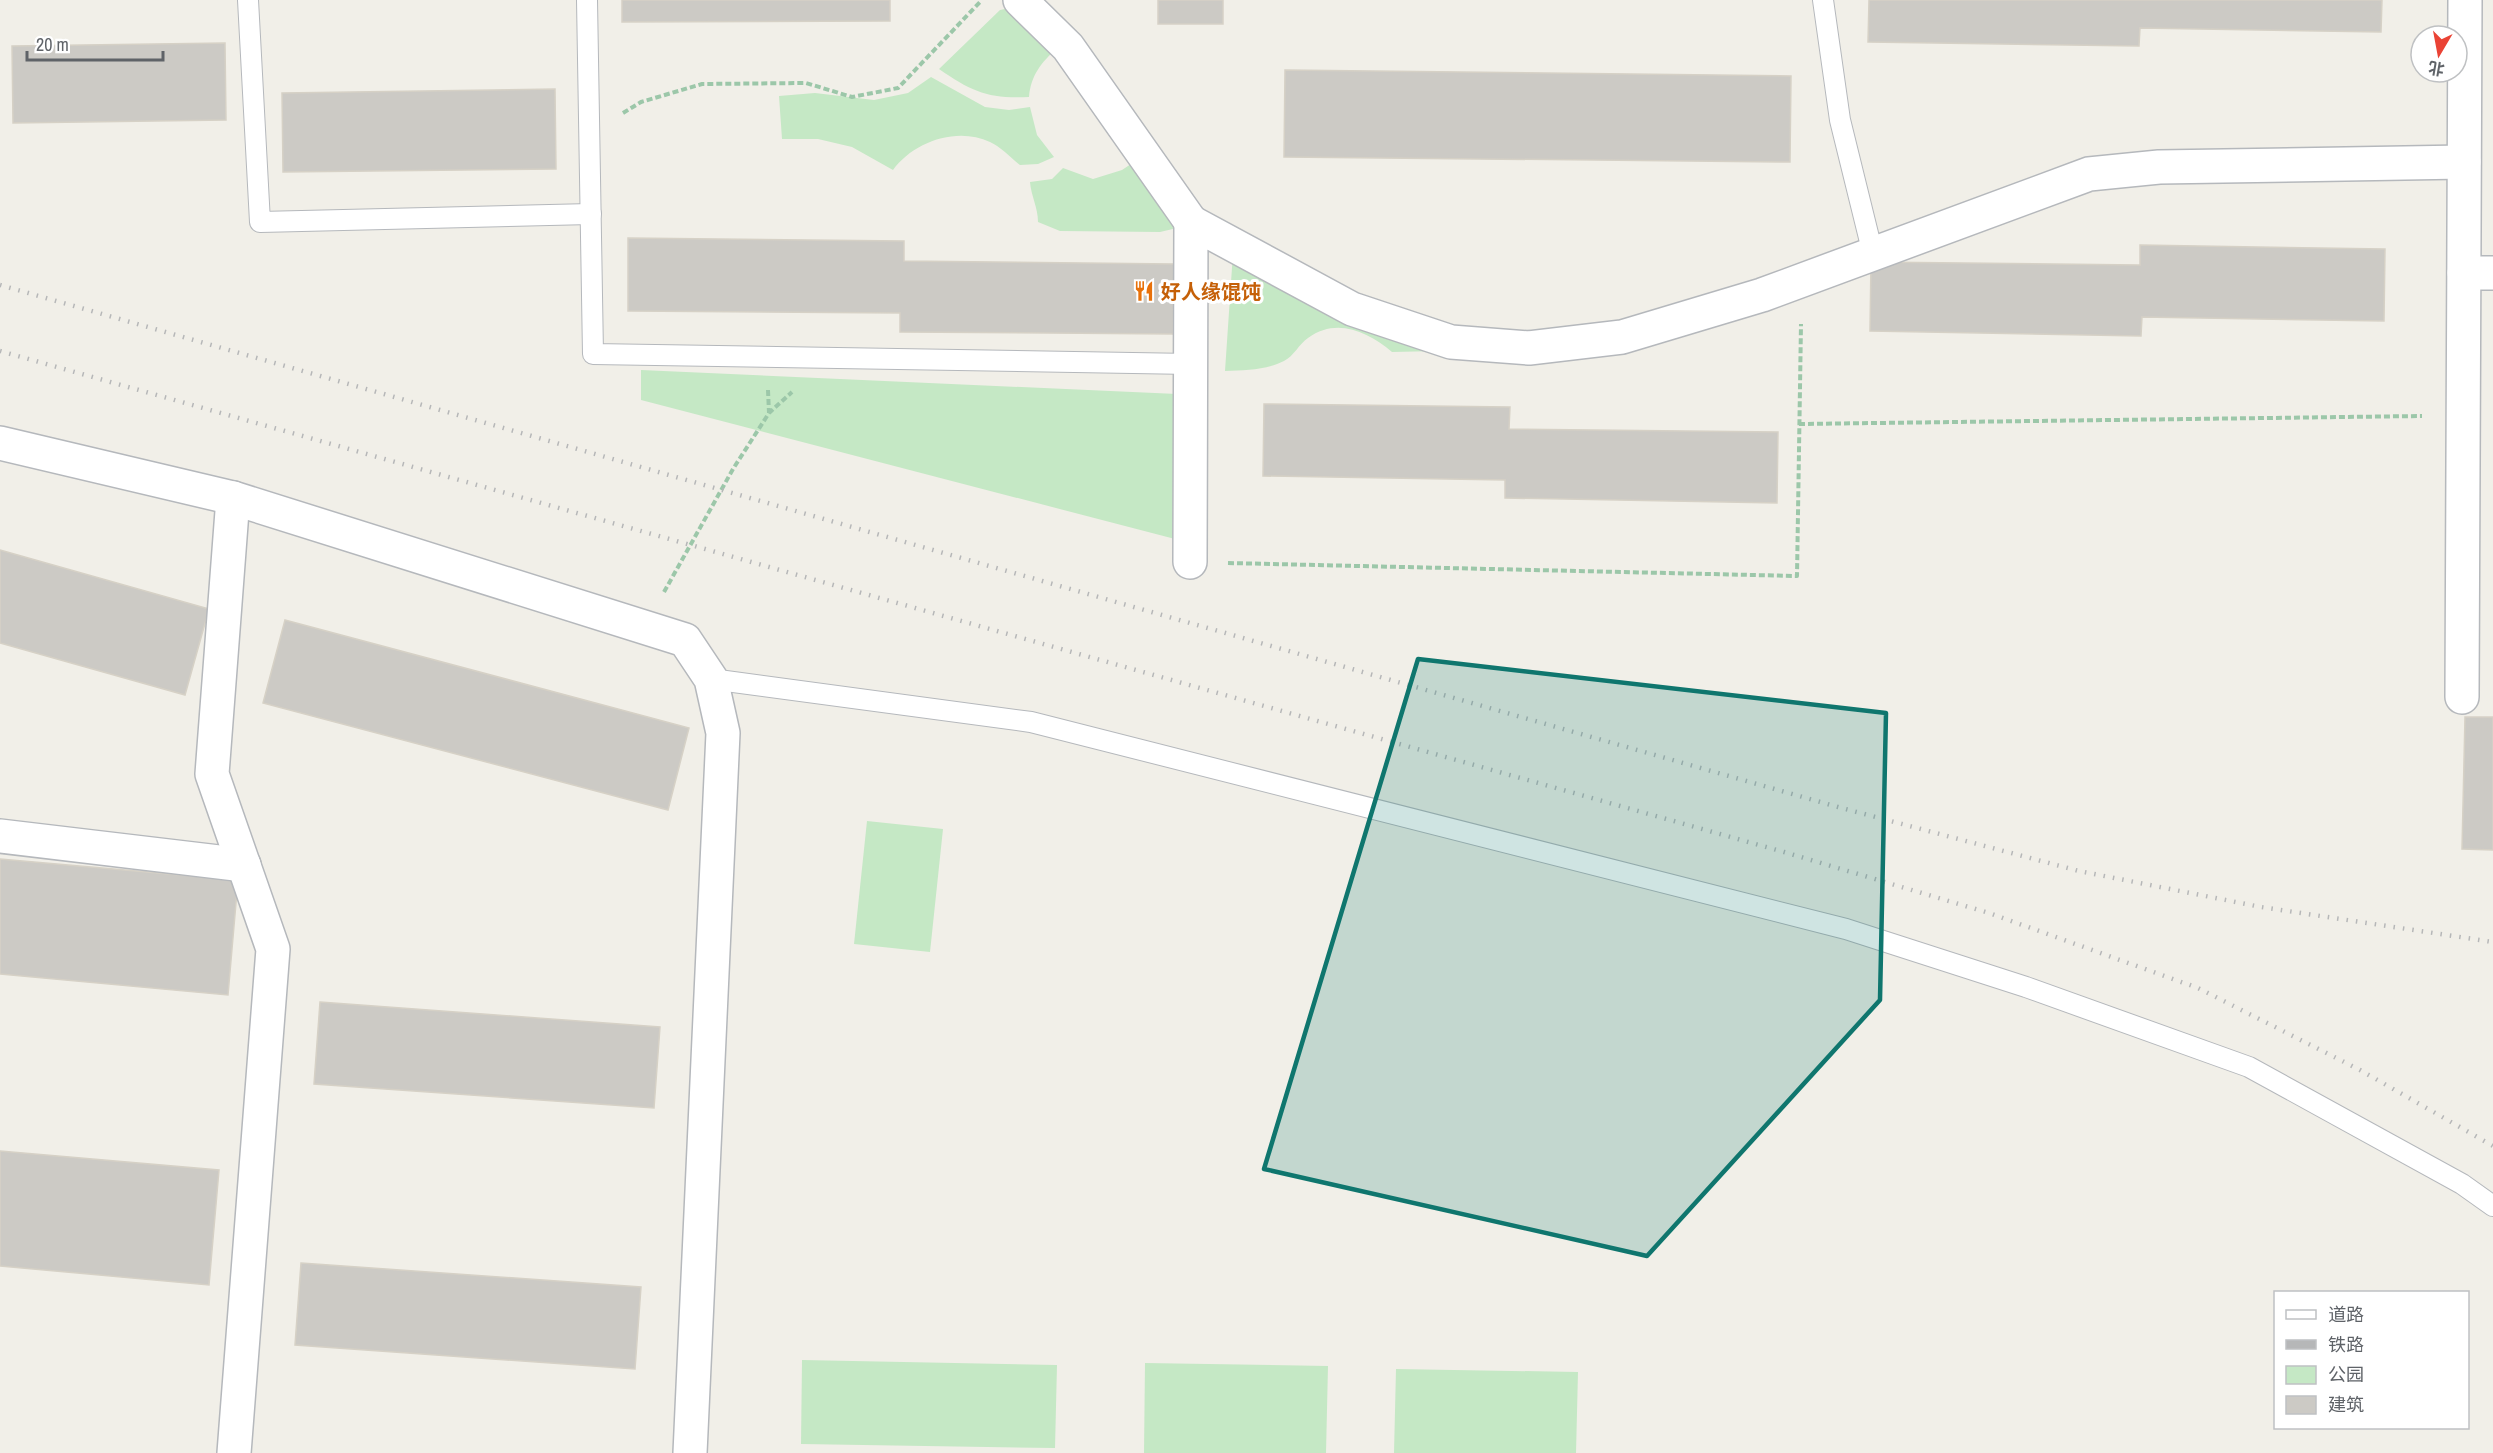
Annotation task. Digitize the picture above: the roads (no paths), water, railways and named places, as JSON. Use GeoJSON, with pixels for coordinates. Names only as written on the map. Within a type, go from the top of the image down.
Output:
{"type":"FeatureCollection","features":[{"type":"Feature","properties":{"kind":"street"},"geometry":{"type":"LineString","coordinates":[[1020,0],[1068,47],[1191,222],[1352,309],[1451,342],[1529,348],[1622,337],[1762,295],[2089,174],[2159,167],[2464,162]]}},
{"type":"Feature","properties":{"kind":"street"},"geometry":{"type":"LineString","coordinates":[[2463,697],[2463,416],[2478,273],[2464,162],[2465,0]]}},
{"type":"Feature","properties":{"kind":"street"},"geometry":{"type":"LineString","coordinates":[[1191,222],[1191,562]]}},
{"type":"Feature","properties":{"kind":"street"},"geometry":{"type":"LineString","coordinates":[[0,443],[232,498],[685,639],[711,679],[723,734],[690,1453]]}},
{"type":"Feature","properties":{"kind":"street"},"geometry":{"type":"LineString","coordinates":[[232,498],[212,774],[273,949],[234,1453]]}},
{"type":"Feature","properties":{"kind":"street"},"geometry":{"type":"LineString","coordinates":[[0,836],[244,865]]}},
{"type":"Feature","properties":{"kind":"lane"},"geometry":{"type":"LineString","coordinates":[[248,0],[260,222],[591,214]]}},
{"type":"Feature","properties":{"kind":"lane"},"geometry":{"type":"LineString","coordinates":[[586,0],[593,354],[1191,364]]}},
{"type":"Feature","properties":{"kind":"lane"},"geometry":{"type":"LineString","coordinates":[[1823,0],[1840,120],[1873,254]]}},
{"type":"Feature","properties":{"kind":"lane"},"geometry":{"type":"LineString","coordinates":[[711,679],[1030,722],[1846,929],[2026,987],[2249,1067],[2462,1184],[2493,1206]]}},
{"type":"Feature","properties":{"kind":"railway"},"geometry":{"type":"LineString","coordinates":[[0,285],[1838,807],[2079,871],[2261,907],[2493,942]]}},
{"type":"Feature","properties":{"kind":"railway"},"geometry":{"type":"LineString","coordinates":[[0,351],[1784,852],[1989,913],[2198,988],[2360,1070],[2493,1146]]}},
{"type":"Feature","properties":{"kind":"place","name":"好人缘馄饨"},"geometry":{"type":"Point","coordinates":[1144,291]}}]}
